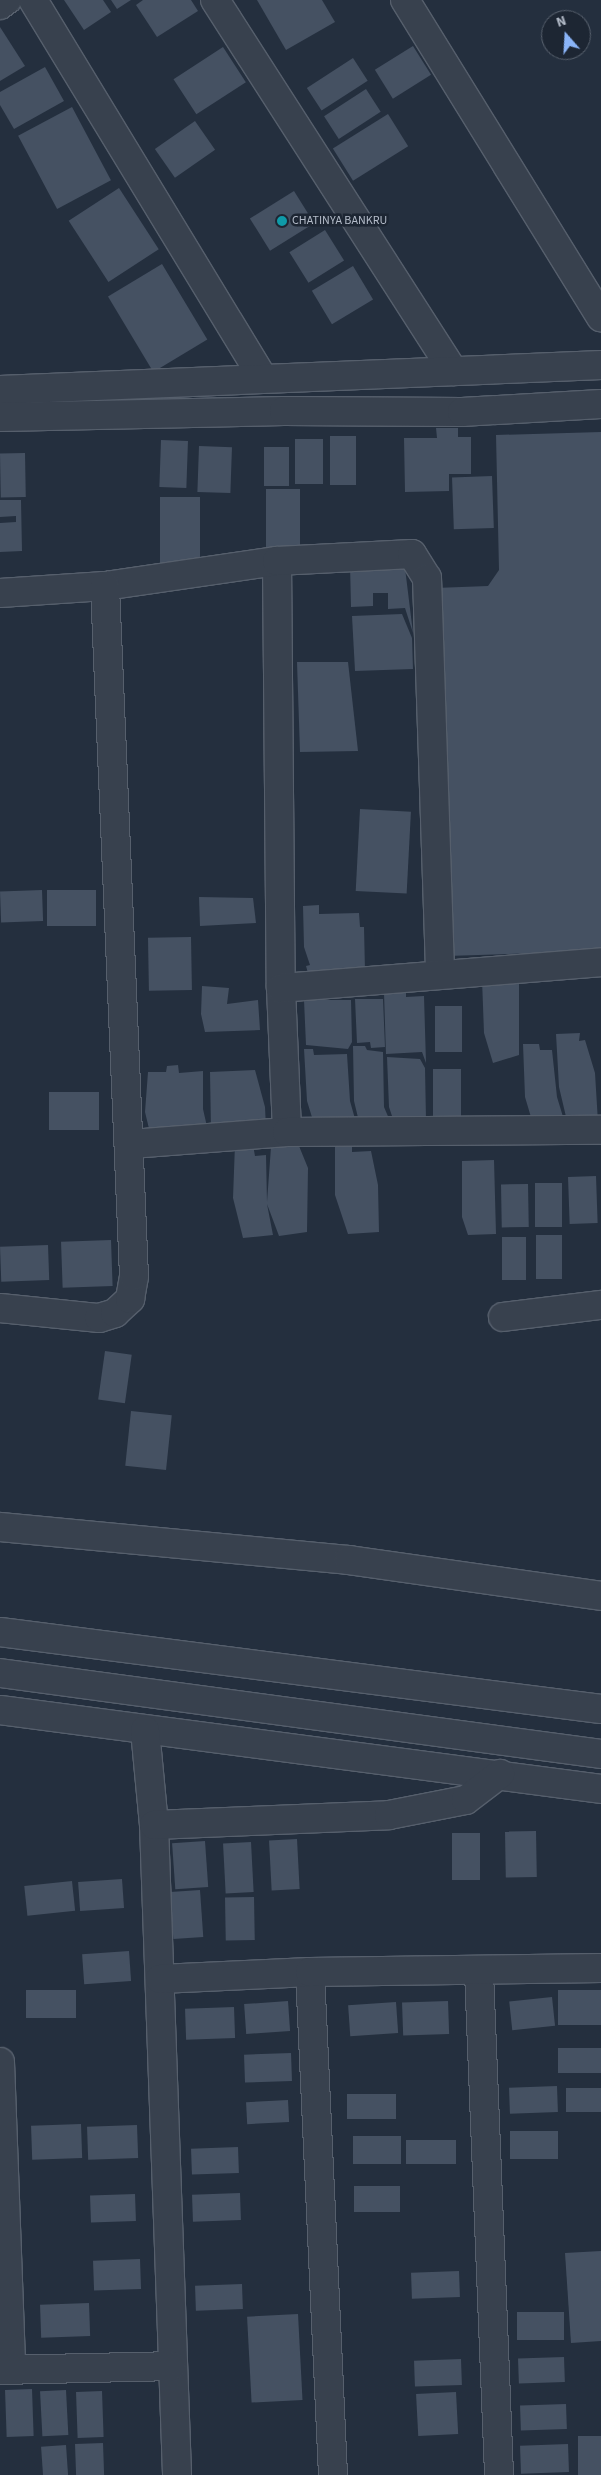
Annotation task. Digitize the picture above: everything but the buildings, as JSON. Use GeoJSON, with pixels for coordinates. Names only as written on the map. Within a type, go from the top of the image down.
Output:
{"type":"FeatureCollection","features":[{"type":"Feature","properties":{"kind":"street"},"geometry":{"type":"LineString","coordinates":[[0,5],[7,0]]}},
{"type":"Feature","properties":{"kind":"street"},"geometry":{"type":"LineString","coordinates":[[32,0],[263,379]]}},
{"type":"Feature","properties":{"kind":"street"},"geometry":{"type":"LineString","coordinates":[[215,0],[453,371]]}},
{"type":"Feature","properties":{"kind":"street"},"geometry":{"type":"LineString","coordinates":[[405,0],[601,317]]}},
{"type":"Feature","properties":{"kind":"street"},"geometry":{"type":"LineString","coordinates":[[0,390],[601,365]]}},
{"type":"Feature","properties":{"kind":"street"},"geometry":{"type":"LineString","coordinates":[[0,417],[284,411],[462,412],[601,404]]}},
{"type":"Feature","properties":{"kind":"street"},"geometry":{"type":"LineString","coordinates":[[0,593],[105,586],[277,561],[412,554],[426,578],[440,974]]}},
{"type":"Feature","properties":{"kind":"street"},"geometry":{"type":"LineString","coordinates":[[277,561],[281,988],[287,1132]]}},
{"type":"Feature","properties":{"kind":"street"},"geometry":{"type":"LineString","coordinates":[[0,1308],[99,1318],[116,1313],[130,1299],[134,1276],[131,1144],[105,586]]}},
{"type":"Feature","properties":{"kind":"street"},"geometry":{"type":"LineString","coordinates":[[281,988],[601,962]]}},
{"type":"Feature","properties":{"kind":"street"},"geometry":{"type":"LineString","coordinates":[[131,1144],[287,1132],[601,1130]]}},
{"type":"Feature","properties":{"kind":"street"},"geometry":{"type":"LineString","coordinates":[[503,1317],[601,1305]]}},
{"type":"Feature","properties":{"kind":"street"},"geometry":{"type":"LineString","coordinates":[[0,1527],[349,1560],[601,1596]]}},
{"type":"Feature","properties":{"kind":"street"},"geometry":{"type":"LineString","coordinates":[[0,1632],[601,1710]]}},
{"type":"Feature","properties":{"kind":"street"},"geometry":{"type":"LineString","coordinates":[[0,1673],[601,1754]]}},
{"type":"Feature","properties":{"kind":"street"},"geometry":{"type":"LineString","coordinates":[[0,1710],[500,1774],[601,1789]]}},
{"type":"Feature","properties":{"kind":"street"},"geometry":{"type":"LineString","coordinates":[[145,1730],[154,1825],[177,2475]]}},
{"type":"Feature","properties":{"kind":"street"},"geometry":{"type":"LineString","coordinates":[[154,1825],[389,1815],[466,1800],[500,1774]]}},
{"type":"Feature","properties":{"kind":"street"},"geometry":{"type":"LineString","coordinates":[[160,1979],[310,1972],[479,1972],[601,1968]]}},
{"type":"Feature","properties":{"kind":"street"},"geometry":{"type":"LineString","coordinates":[[310,1972],[333,2475]]}},
{"type":"Feature","properties":{"kind":"street"},"geometry":{"type":"LineString","coordinates":[[479,1972],[499,2475]]}},
{"type":"Feature","properties":{"kind":"street"},"geometry":{"type":"LineString","coordinates":[[0,2062],[5,2370],[172,2366]]}},
{"type":"Feature","properties":{"kind":"place","name":"CHATINYA BANKRU"},"geometry":{"type":"Point","coordinates":[282,221]}}]}
